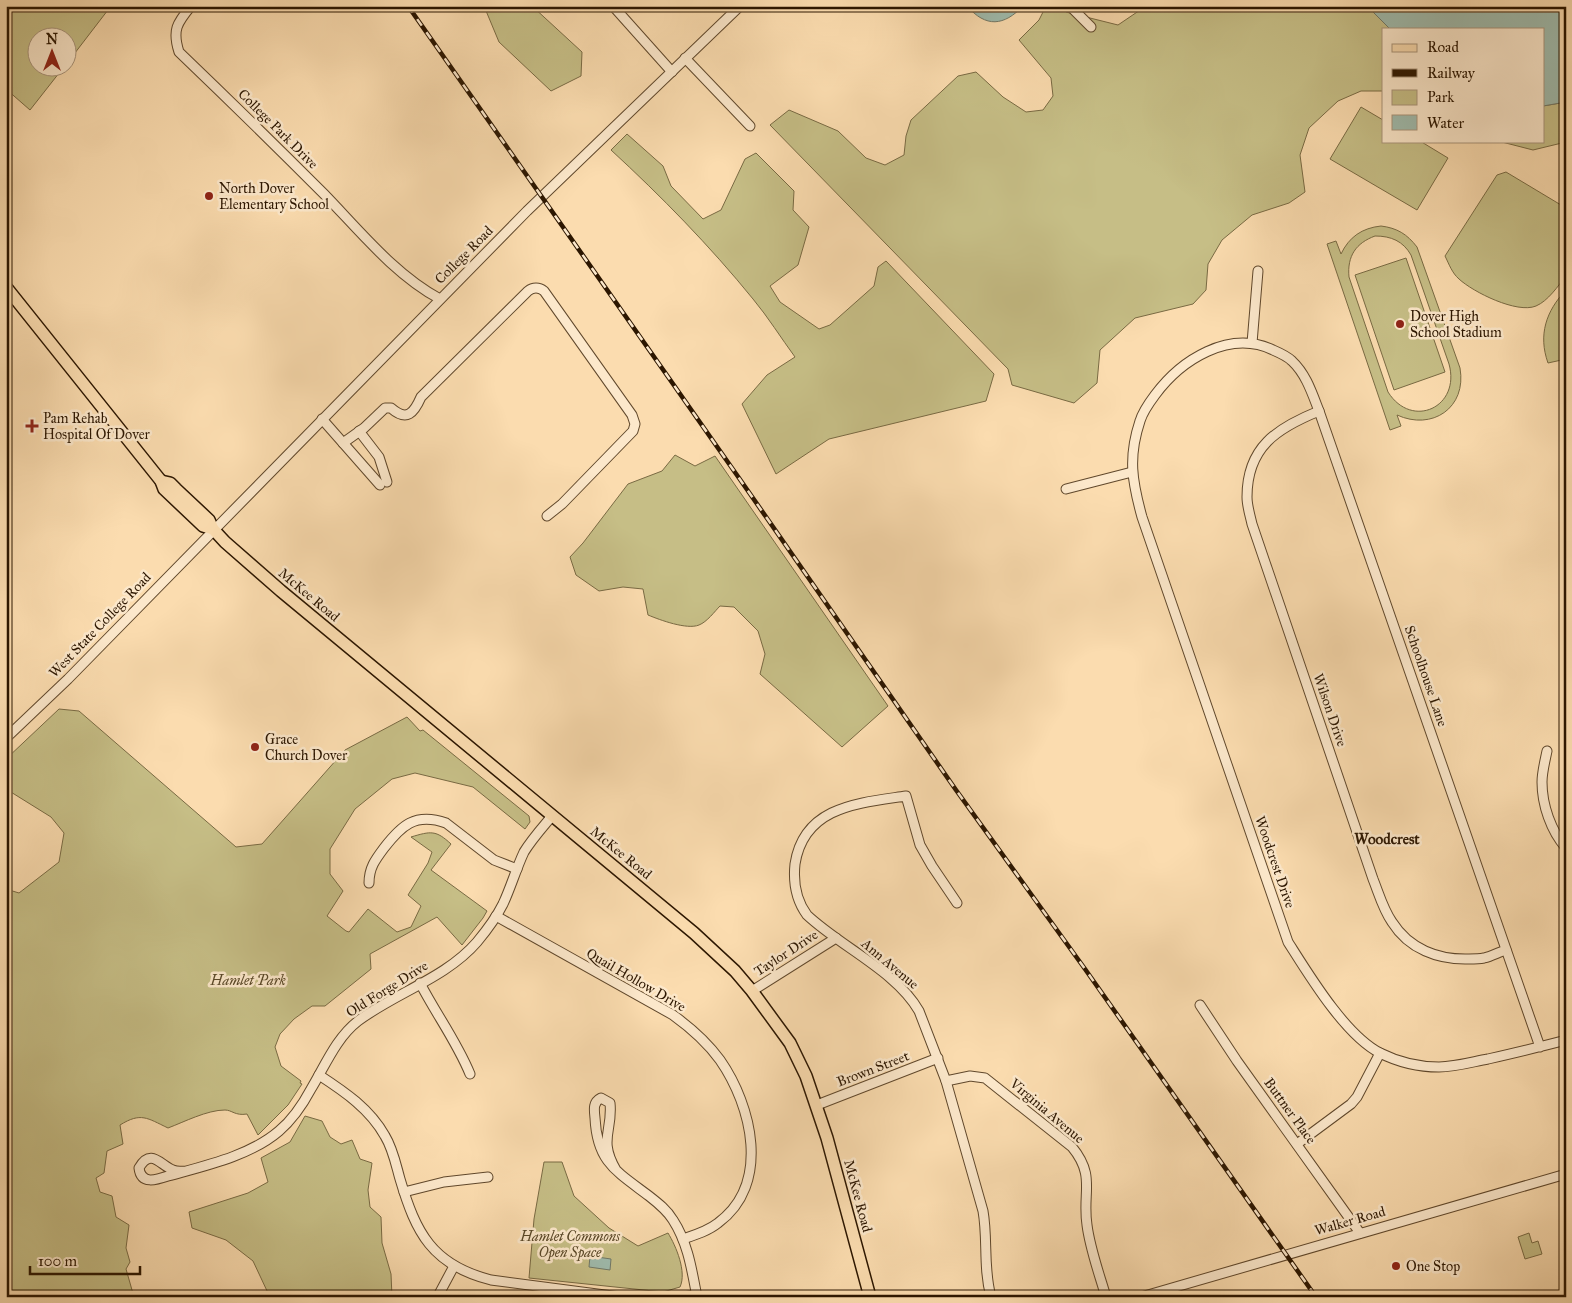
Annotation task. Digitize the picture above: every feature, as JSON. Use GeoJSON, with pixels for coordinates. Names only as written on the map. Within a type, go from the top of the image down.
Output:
{"type":"FeatureCollection","features":[{"type":"Feature","properties":{"kind":"main road","name":"McKee Road"},"geometry":{"type":"LineString","coordinates":[[6,287],[161,481],[170,483],[209,520],[213,530],[225,542],[281,591],[694,933],[735,971],[790,1043],[806,1076],[817,1105],[870,1297]]}},
{"type":"Feature","properties":{"kind":"street","name":"College Park Drive"},"geometry":{"type":"LineString","coordinates":[[190,6],[180,20],[176,30],[175,40],[179,52],[262,130],[393,264],[422,290],[440,299]]}},
{"type":"Feature","properties":{"kind":"street"},"geometry":{"type":"LineString","coordinates":[[613,6],[672,72]]}},
{"type":"Feature","properties":{"kind":"street","name":"College Road"},"geometry":{"type":"LineString","coordinates":[[213,530],[527,211],[740,6]]}},
{"type":"Feature","properties":{"kind":"street"},"geometry":{"type":"LineString","coordinates":[[1070,6],[1091,27]]}},
{"type":"Feature","properties":{"kind":"street"},"geometry":{"type":"LineString","coordinates":[[685,58],[750,126]]}},
{"type":"Feature","properties":{"kind":"street"},"geometry":{"type":"LineString","coordinates":[[1252,343],[1258,271]]}},
{"type":"Feature","properties":{"kind":"street"},"geometry":{"type":"LineString","coordinates":[[343,443],[384,408],[392,408],[398,414],[405,415],[415,410],[421,397],[528,291],[540,288],[566,320],[632,415],[635,424],[633,431],[562,504],[547,516]]}},
{"type":"Feature","properties":{"kind":"street","name":"Schoolhouse Lane"},"geometry":{"type":"LineString","coordinates":[[1252,343],[1267,347],[1293,361],[1305,377],[1319,411],[1540,1046]]}},
{"type":"Feature","properties":{"kind":"street","name":"Woodcrest Drive"},"geometry":{"type":"LineString","coordinates":[[1252,343],[1230,344],[1214,348],[1188,362],[1163,384],[1140,420],[1132,453],[1132,472],[1134,488],[1142,517],[1288,942],[1342,1020],[1363,1041],[1380,1053],[1413,1065],[1439,1067],[1459,1065],[1566,1040]]}},
{"type":"Feature","properties":{"kind":"street","name":"Wilson Drive"},"geometry":{"type":"LineString","coordinates":[[1319,411],[1294,421],[1277,432],[1264,444],[1251,469],[1248,480],[1247,499],[1252,524],[1370,870],[1384,909],[1393,924],[1406,939],[1420,950],[1452,960],[1483,958],[1506,950]]}},
{"type":"Feature","properties":{"kind":"street"},"geometry":{"type":"LineString","coordinates":[[322,419],[383,484],[380,456],[359,431]]}},
{"type":"Feature","properties":{"kind":"street"},"geometry":{"type":"LineString","coordinates":[[1066,489],[1132,472]]}},
{"type":"Feature","properties":{"kind":"street","name":"West State College Road"},"geometry":{"type":"LineString","coordinates":[[6,738],[68,679],[213,530]]}},
{"type":"Feature","properties":{"kind":"street"},"geometry":{"type":"LineString","coordinates":[[1547,751],[1542,783],[1546,812],[1558,839],[1566,848]]}},
{"type":"Feature","properties":{"kind":"street","name":"Ann Avenue"},"geometry":{"type":"LineString","coordinates":[[957,902],[920,845],[906,796],[856,803],[837,810],[812,827],[801,845],[794,880],[798,901],[807,915],[908,994],[919,1011],[946,1081],[984,1220],[985,1269],[991,1297]]}},
{"type":"Feature","properties":{"kind":"street","name":"Old Forge Drive"},"geometry":{"type":"LineString","coordinates":[[186,1171],[172,1170],[159,1160],[153,1158],[147,1160],[139,1168],[143,1178],[150,1181],[186,1171],[226,1159],[258,1146],[278,1132],[290,1121],[329,1056],[347,1031],[381,1006],[451,965],[466,954],[481,938],[496,916],[529,844],[552,816]]}},
{"type":"Feature","properties":{"kind":"street"},"geometry":{"type":"LineString","coordinates":[[369,883],[373,862],[396,832],[403,826],[429,819],[446,823],[494,860],[517,869]]}},
{"type":"Feature","properties":{"kind":"street","name":"Quail Hollow Drive"},"geometry":{"type":"LineString","coordinates":[[496,916],[673,1016],[704,1042],[729,1074],[742,1103],[749,1132],[751,1163],[749,1176],[740,1200],[725,1217],[707,1230],[683,1239]]}},
{"type":"Feature","properties":{"kind":"street","name":"Taylor Drive"},"geometry":{"type":"LineString","coordinates":[[752,991],[836,938]]}},
{"type":"Feature","properties":{"kind":"street"},"geometry":{"type":"LineString","coordinates":[[420,983],[463,1058],[470,1074]]}},
{"type":"Feature","properties":{"kind":"street","name":"Buttner Place"},"geometry":{"type":"LineString","coordinates":[[1200,1004],[1237,1061],[1360,1233]]}},
{"type":"Feature","properties":{"kind":"street"},"geometry":{"type":"LineString","coordinates":[[1297,1144],[1351,1104],[1357,1097],[1380,1053]]}},
{"type":"Feature","properties":{"kind":"street","name":"Brown Street"},"geometry":{"type":"LineString","coordinates":[[817,1105],[938,1058]]}},
{"type":"Feature","properties":{"kind":"street"},"geometry":{"type":"LineString","coordinates":[[319,1075],[362,1106],[380,1127],[390,1147],[412,1216],[425,1239],[443,1258],[454,1266],[476,1276],[544,1292],[620,1297]]}},
{"type":"Feature","properties":{"kind":"street","name":"Virginia Avenue"},"geometry":{"type":"LineString","coordinates":[[946,1081],[970,1076],[985,1078],[1072,1147],[1079,1156],[1086,1173],[1087,1225],[1092,1252],[1106,1297]]}},
{"type":"Feature","properties":{"kind":"street"},"geometry":{"type":"LineString","coordinates":[[616,1170],[609,1159],[606,1145],[610,1103],[606,1099],[601,1098],[597,1100],[595,1106],[596,1134],[601,1152],[616,1170],[665,1210],[672,1218],[683,1239],[697,1296],[683,1297]]}},
{"type":"Feature","properties":{"kind":"street","name":"Walker Road"},"geometry":{"type":"LineString","coordinates":[[1141,1297],[1566,1174]]}},
{"type":"Feature","properties":{"kind":"street"},"geometry":{"type":"LineString","coordinates":[[404,1192],[444,1182],[488,1178]]}},
{"type":"Feature","properties":{"kind":"street"},"geometry":{"type":"LineString","coordinates":[[438,1296],[454,1266]]}},
{"type":"Feature","properties":{"kind":"green space"},"geometry":{"type":"Polygon","coordinates":[[[6,6],[111,6],[78,49],[78,28],[28,28],[28,78],[55,78],[30,110],[6,89],[6,6]]]}},
{"type":"Feature","properties":{"kind":"green space"},"geometry":{"type":"Polygon","coordinates":[[[484,6],[532,6],[582,52],[581,76],[551,91],[499,42],[484,6]]]}},
{"type":"Feature","properties":{"kind":"green space"},"geometry":{"type":"Polygon","coordinates":[[[1046,6],[1066,6],[1066,12],[1118,25],[1146,6],[1367,6],[1389,28],[1382,28],[1382,91],[1361,91],[1338,101],[1309,128],[1300,155],[1305,192],[1289,203],[1252,215],[1222,240],[1208,264],[1206,290],[1193,304],[1135,318],[1100,350],[1097,383],[1074,403],[1012,385],[1008,369],[770,125],[789,110],[838,131],[866,158],[885,165],[904,155],[906,136],[911,120],[958,76],[976,72],[1003,97],[1026,112],[1043,110],[1053,96],[1051,78],[1019,40],[1039,20],[1046,6]]]}},
{"type":"Feature","properties":{"kind":"green space"},"geometry":{"type":"Polygon","coordinates":[[[1566,102],[1566,142],[1533,150],[1502,142],[1544,142],[1544,106],[1566,102]]]}},
{"type":"Feature","properties":{"kind":"green space"},"geometry":{"type":"Polygon","coordinates":[[[1361,107],[1382,119],[1382,142],[1422,142],[1448,158],[1417,210],[1330,159],[1361,107]]]}},
{"type":"Feature","properties":{"kind":"green space"},"geometry":{"type":"Polygon","coordinates":[[[627,134],[663,166],[671,186],[703,219],[721,210],[745,159],[756,153],[794,191],[793,210],[809,227],[798,265],[770,286],[780,302],[819,329],[830,325],[874,286],[878,267],[886,261],[994,374],[986,401],[829,439],[776,474],[742,404],[767,375],[795,357],[759,306],[737,279],[667,203],[611,150],[627,134]]]}},
{"type":"Feature","properties":{"kind":"green space"},"geometry":{"type":"Polygon","coordinates":[[[1506,172],[1566,208],[1566,276],[1545,301],[1528,308],[1507,304],[1474,290],[1457,277],[1445,256],[1497,175],[1506,172]]]}},
{"type":"Feature","properties":{"kind":"green space"},"geometry":{"type":"Polygon","coordinates":[[[1381,226],[1397,230],[1417,247],[1460,368],[1461,382],[1458,394],[1452,405],[1434,418],[1423,420],[1397,415],[1401,426],[1390,430],[1327,244],[1336,241],[1341,254],[1352,238],[1362,231],[1381,226]],[[1381,236],[1368,239],[1354,251],[1351,257],[1349,277],[1388,392],[1398,403],[1409,410],[1421,411],[1432,408],[1441,402],[1448,392],[1451,379],[1449,364],[1411,255],[1396,240],[1381,236]]]}},
{"type":"Feature","properties":{"kind":"green space"},"geometry":{"type":"Polygon","coordinates":[[[1406,258],[1445,372],[1394,390],[1355,275],[1406,258]]]}},
{"type":"Feature","properties":{"kind":"green space"},"geometry":{"type":"Polygon","coordinates":[[[1566,290],[1566,359],[1548,363],[1544,343],[1546,324],[1553,306],[1566,290]]]}},
{"type":"Feature","properties":{"kind":"green space"},"geometry":{"type":"Polygon","coordinates":[[[675,455],[695,466],[715,456],[888,706],[842,747],[760,674],[765,654],[758,631],[734,607],[720,606],[708,619],[699,625],[688,626],[666,622],[648,615],[643,589],[623,587],[599,591],[576,575],[570,557],[628,484],[662,471],[675,455]]]}},
{"type":"Feature","properties":{"kind":"green space","name":"Hamlet Park"},"geometry":{"type":"Polygon","coordinates":[[[59,709],[79,711],[236,847],[262,844],[345,750],[407,717],[420,731],[423,730],[529,816],[530,822],[525,829],[473,787],[415,773],[392,779],[355,809],[330,849],[330,874],[343,891],[327,916],[346,931],[349,932],[368,909],[397,932],[411,927],[421,906],[408,895],[428,863],[432,852],[411,837],[428,833],[437,834],[451,844],[431,870],[487,911],[462,945],[437,917],[370,954],[371,969],[325,1006],[312,1006],[294,1019],[280,1034],[275,1047],[281,1066],[301,1081],[300,1083],[302,1084],[288,1105],[258,1135],[247,1114],[225,1110],[203,1114],[168,1128],[144,1118],[133,1119],[120,1125],[123,1144],[107,1151],[104,1173],[96,1178],[100,1192],[112,1196],[116,1217],[129,1225],[126,1248],[130,1262],[126,1269],[134,1297],[6,1297],[6,889],[19,893],[59,862],[64,833],[51,817],[6,789],[6,759],[59,709]]]}},
{"type":"Feature","properties":{"kind":"green space"},"geometry":{"type":"Polygon","coordinates":[[[305,1116],[322,1121],[330,1137],[341,1144],[352,1140],[360,1159],[372,1163],[368,1190],[370,1207],[381,1217],[382,1243],[391,1274],[392,1297],[286,1297],[268,1293],[253,1261],[226,1240],[192,1228],[189,1212],[248,1193],[268,1182],[261,1158],[290,1142],[305,1116]]]}},
{"type":"Feature","properties":{"kind":"green space","name":"Hamlet Commons Open Space"},"geometry":{"type":"Polygon","coordinates":[[[544,1162],[562,1162],[574,1196],[609,1228],[638,1246],[668,1233],[677,1252],[681,1267],[682,1281],[680,1287],[663,1292],[529,1278],[534,1219],[544,1162]]]}},
{"type":"Feature","properties":{"kind":"green space"},"geometry":{"type":"Polygon","coordinates":[[[1529,1233],[1532,1243],[1538,1241],[1542,1254],[1525,1259],[1518,1237],[1529,1233]]]}},
{"type":"Feature","properties":{"kind":"water"},"geometry":{"type":"Polygon","coordinates":[[[967,6],[1023,6],[1009,18],[995,22],[981,18],[967,6]]]}},
{"type":"Feature","properties":{"kind":"water"},"geometry":{"type":"Polygon","coordinates":[[[1367,6],[1566,6],[1566,102],[1544,106],[1544,28],[1389,28],[1367,6]]]}},
{"type":"Feature","properties":{"kind":"water"},"geometry":{"type":"Polygon","coordinates":[[[590,1256],[611,1259],[610,1270],[589,1267],[590,1256]]]}},
{"type":"Feature","properties":{"kind":"railway"},"geometry":{"type":"LineString","coordinates":[[408,6],[956,790],[1085,969],[1316,1297]]}},
{"type":"Feature","properties":{"kind":"place","name":"North Dover Elementary School"},"geometry":{"type":"Point","coordinates":[209,196]}},
{"type":"Feature","properties":{"kind":"place","name":"Dover High School Stadium"},"geometry":{"type":"Point","coordinates":[1400,324]}},
{"type":"Feature","properties":{"kind":"place","name":"Pam Rehab Hospital Of Dover"},"geometry":{"type":"Point","coordinates":[32,426]}},
{"type":"Feature","properties":{"kind":"place","name":"Grace Church Dover"},"geometry":{"type":"Point","coordinates":[255,747]}},
{"type":"Feature","properties":{"kind":"place","name":"One Stop"},"geometry":{"type":"Point","coordinates":[1396,1266]}},
{"type":"Feature","properties":{"kind":"district","name":"Woodcrest"},"geometry":{"type":"Point","coordinates":[1387,839]}}]}
